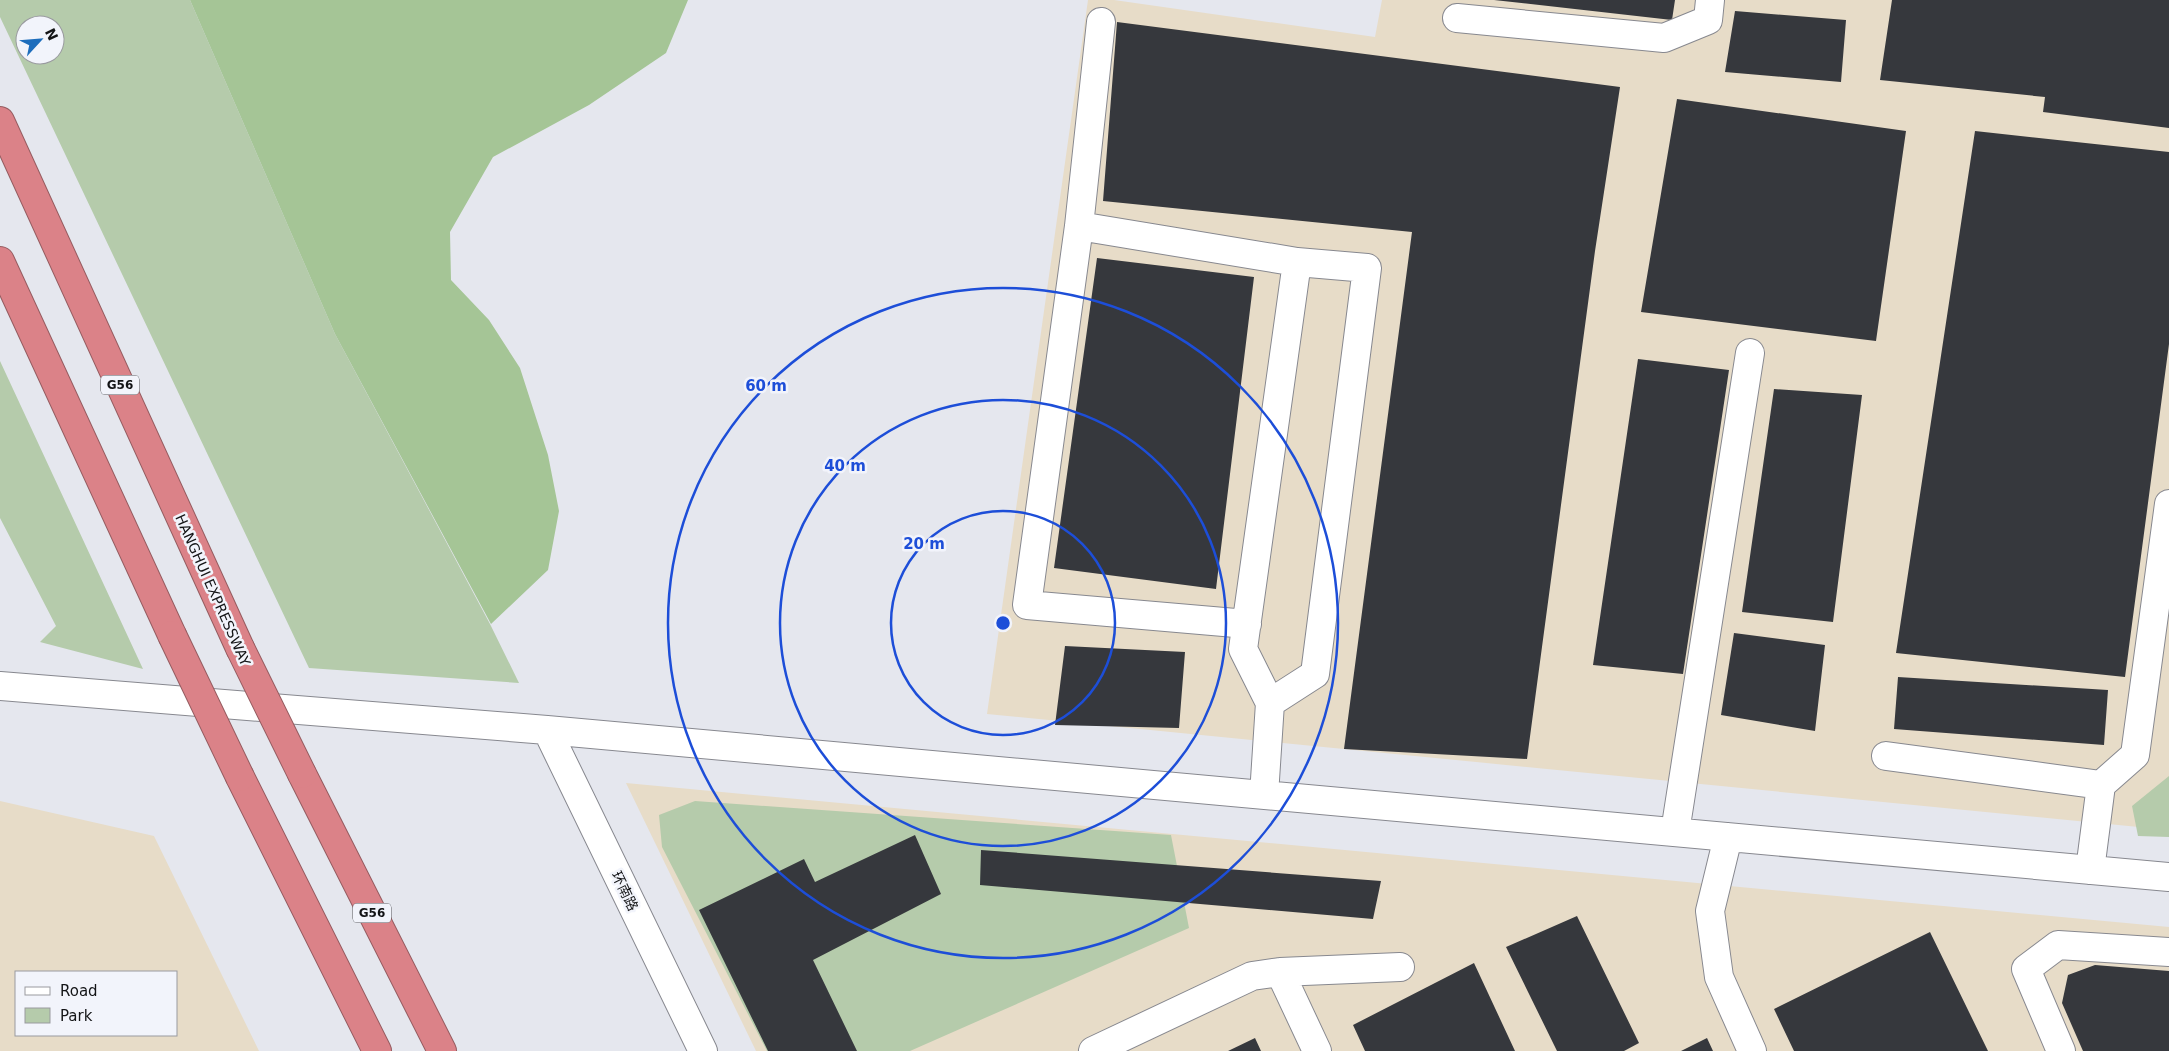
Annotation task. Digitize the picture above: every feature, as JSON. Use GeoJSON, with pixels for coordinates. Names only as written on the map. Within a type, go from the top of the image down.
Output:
{"type":"FeatureCollection","features":[{"type":"Feature","properties":{"kind":"highway","name":"HANGHUI EXPRESSWAY"},"geometry":{"type":"LineString","coordinates":[[0,121],[240,648],[442,1051]]}},
{"type":"Feature","properties":{"kind":"highway"},"geometry":{"type":"LineString","coordinates":[[0,261],[172,635],[240,777],[377,1051]]}},
{"type":"Feature","properties":{"kind":"street"},"geometry":{"type":"LineString","coordinates":[[1457,18],[1664,38],[1708,20],[1710,0]]}},
{"type":"Feature","properties":{"kind":"street"},"geometry":{"type":"LineString","coordinates":[[1101,22],[1079,226],[1027,605],[1247,624]]}},
{"type":"Feature","properties":{"kind":"street"},"geometry":{"type":"LineString","coordinates":[[1079,226],[1297,262],[1367,268],[1316,674],[1270,703]]}},
{"type":"Feature","properties":{"kind":"street"},"geometry":{"type":"LineString","coordinates":[[1264,795],[1270,703],[1244,649],[1297,262]]}},
{"type":"Feature","properties":{"kind":"street"},"geometry":{"type":"LineString","coordinates":[[1675,832],[1750,353]]}},
{"type":"Feature","properties":{"kind":"street"},"geometry":{"type":"LineString","coordinates":[[2090,870],[2101,785],[2135,755],[2169,504]]}},
{"type":"Feature","properties":{"kind":"street"},"geometry":{"type":"LineString","coordinates":[[0,686],[547,730],[2169,877]]}},
{"type":"Feature","properties":{"kind":"street","name":"环南路"},"geometry":{"type":"LineString","coordinates":[[547,730],[703,1051]]}},
{"type":"Feature","properties":{"kind":"street"},"geometry":{"type":"LineString","coordinates":[[1886,756],[2101,785]]}},
{"type":"Feature","properties":{"kind":"street"},"geometry":{"type":"LineString","coordinates":[[1728,837],[1710,911],[1719,977],[1752,1051]]}},
{"type":"Feature","properties":{"kind":"street"},"geometry":{"type":"LineString","coordinates":[[2062,1051],[2026,969],[2058,945],[2169,952]]}},
{"type":"Feature","properties":{"kind":"street"},"geometry":{"type":"LineString","coordinates":[[1092,1051],[1252,976],[1280,972],[1400,967]]}},
{"type":"Feature","properties":{"kind":"street"},"geometry":{"type":"LineString","coordinates":[[1280,972],[1317,1051]]}},
{"type":"Feature","properties":{"kind":"shaded area"},"geometry":{"type":"Polygon","coordinates":[[[1088,0],[1114,0],[1375,37],[1382,0],[2169,0],[2169,830],[987,714],[1088,0]]]}},
{"type":"Feature","properties":{"kind":"shaded area"},"geometry":{"type":"Polygon","coordinates":[[[626,783],[2169,927],[2169,1051],[756,1051],[626,783]]]}},
{"type":"Feature","properties":{"kind":"shaded area"},"geometry":{"type":"Polygon","coordinates":[[[0,801],[154,836],[259,1051],[0,1051],[0,801]]]}},
{"type":"Feature","properties":{"kind":"green space"},"geometry":{"type":"Polygon","coordinates":[[[0,0],[190,0],[335,334],[490,624],[519,683],[309,668],[23,65],[65,65],[65,15],[15,15],[15,49],[0,17],[0,0]]]}},
{"type":"Feature","properties":{"kind":"green space"},"geometry":{"type":"Polygon","coordinates":[[[190,0],[688,0],[666,53],[589,105],[493,157],[450,232],[451,280],[489,320],[520,368],[548,455],[559,511],[548,570],[491,624],[335,334],[190,0]]]}},
{"type":"Feature","properties":{"kind":"green space"},"geometry":{"type":"Polygon","coordinates":[[[0,361],[143,669],[40,642],[56,626],[0,518],[0,361]]]}},
{"type":"Feature","properties":{"kind":"green space"},"geometry":{"type":"Polygon","coordinates":[[[2169,776],[2169,837],[2138,836],[2132,806],[2169,776]]]}},
{"type":"Feature","properties":{"kind":"green space"},"geometry":{"type":"Polygon","coordinates":[[[695,801],[1171,835],[1189,928],[910,1051],[767,1051],[662,847],[659,815],[695,801]]]}},
{"type":"Feature","properties":{"kind":"building"},"geometry":{"type":"Polygon","coordinates":[[[1494,0],[1675,0],[1672,20],[1494,0]]]}},
{"type":"Feature","properties":{"kind":"building"},"geometry":{"type":"Polygon","coordinates":[[[1892,0],[2169,0],[2169,128],[2043,112],[2045,97],[1880,80],[1892,0]]]}},
{"type":"Feature","properties":{"kind":"building"},"geometry":{"type":"Polygon","coordinates":[[[1735,11],[1846,20],[1841,82],[1725,72],[1735,11]]]}},
{"type":"Feature","properties":{"kind":"building"},"geometry":{"type":"Polygon","coordinates":[[[1117,22],[1620,87],[1595,251],[1527,759],[1344,749],[1412,232],[1103,201],[1117,22]]]}},
{"type":"Feature","properties":{"kind":"building"},"geometry":{"type":"Polygon","coordinates":[[[1677,99],[1906,131],[1876,341],[1641,312],[1677,99]]]}},
{"type":"Feature","properties":{"kind":"building"},"geometry":{"type":"Polygon","coordinates":[[[1975,131],[2169,152],[2169,344],[2125,677],[1896,653],[1975,131]]]}},
{"type":"Feature","properties":{"kind":"building"},"geometry":{"type":"Polygon","coordinates":[[[1097,258],[1254,277],[1216,589],[1054,568],[1097,258]]]}},
{"type":"Feature","properties":{"kind":"building"},"geometry":{"type":"Polygon","coordinates":[[[1638,359],[1729,370],[1683,674],[1593,665],[1638,359]]]}},
{"type":"Feature","properties":{"kind":"building"},"geometry":{"type":"Polygon","coordinates":[[[1774,389],[1862,395],[1833,622],[1742,612],[1774,389]]]}},
{"type":"Feature","properties":{"kind":"building"},"geometry":{"type":"Polygon","coordinates":[[[1734,633],[1825,645],[1815,731],[1721,715],[1734,633]]]}},
{"type":"Feature","properties":{"kind":"building"},"geometry":{"type":"Polygon","coordinates":[[[1065,646],[1185,652],[1179,728],[1055,725],[1065,646]]]}},
{"type":"Feature","properties":{"kind":"building"},"geometry":{"type":"Polygon","coordinates":[[[1898,677],[2108,690],[2104,745],[1894,729],[1898,677]]]}},
{"type":"Feature","properties":{"kind":"building"},"geometry":{"type":"Polygon","coordinates":[[[915,835],[941,894],[813,960],[857,1051],[768,1051],[699,910],[804,859],[815,882],[915,835]]]}},
{"type":"Feature","properties":{"kind":"building"},"geometry":{"type":"Polygon","coordinates":[[[981,850],[1381,881],[1373,919],[980,885],[981,850]]]}},
{"type":"Feature","properties":{"kind":"building"},"geometry":{"type":"Polygon","coordinates":[[[1577,916],[1639,1043],[1624,1051],[1557,1051],[1506,947],[1577,916]]]}},
{"type":"Feature","properties":{"kind":"building"},"geometry":{"type":"Polygon","coordinates":[[[1930,932],[1988,1051],[1794,1051],[1774,1009],[1930,932]]]}},
{"type":"Feature","properties":{"kind":"building"},"geometry":{"type":"Polygon","coordinates":[[[1474,963],[1515,1051],[1365,1051],[1353,1025],[1474,963]]]}},
{"type":"Feature","properties":{"kind":"building"},"geometry":{"type":"Polygon","coordinates":[[[2095,965],[2169,971],[2169,1051],[2083,1051],[2062,1003],[2068,975],[2095,965]]]}},
{"type":"Feature","properties":{"kind":"building"},"geometry":{"type":"Polygon","coordinates":[[[1255,1038],[1261,1051],[1228,1051],[1255,1038]]]}},
{"type":"Feature","properties":{"kind":"building"},"geometry":{"type":"Polygon","coordinates":[[[1707,1038],[1713,1051],[1681,1051],[1707,1038]]]}}]}
